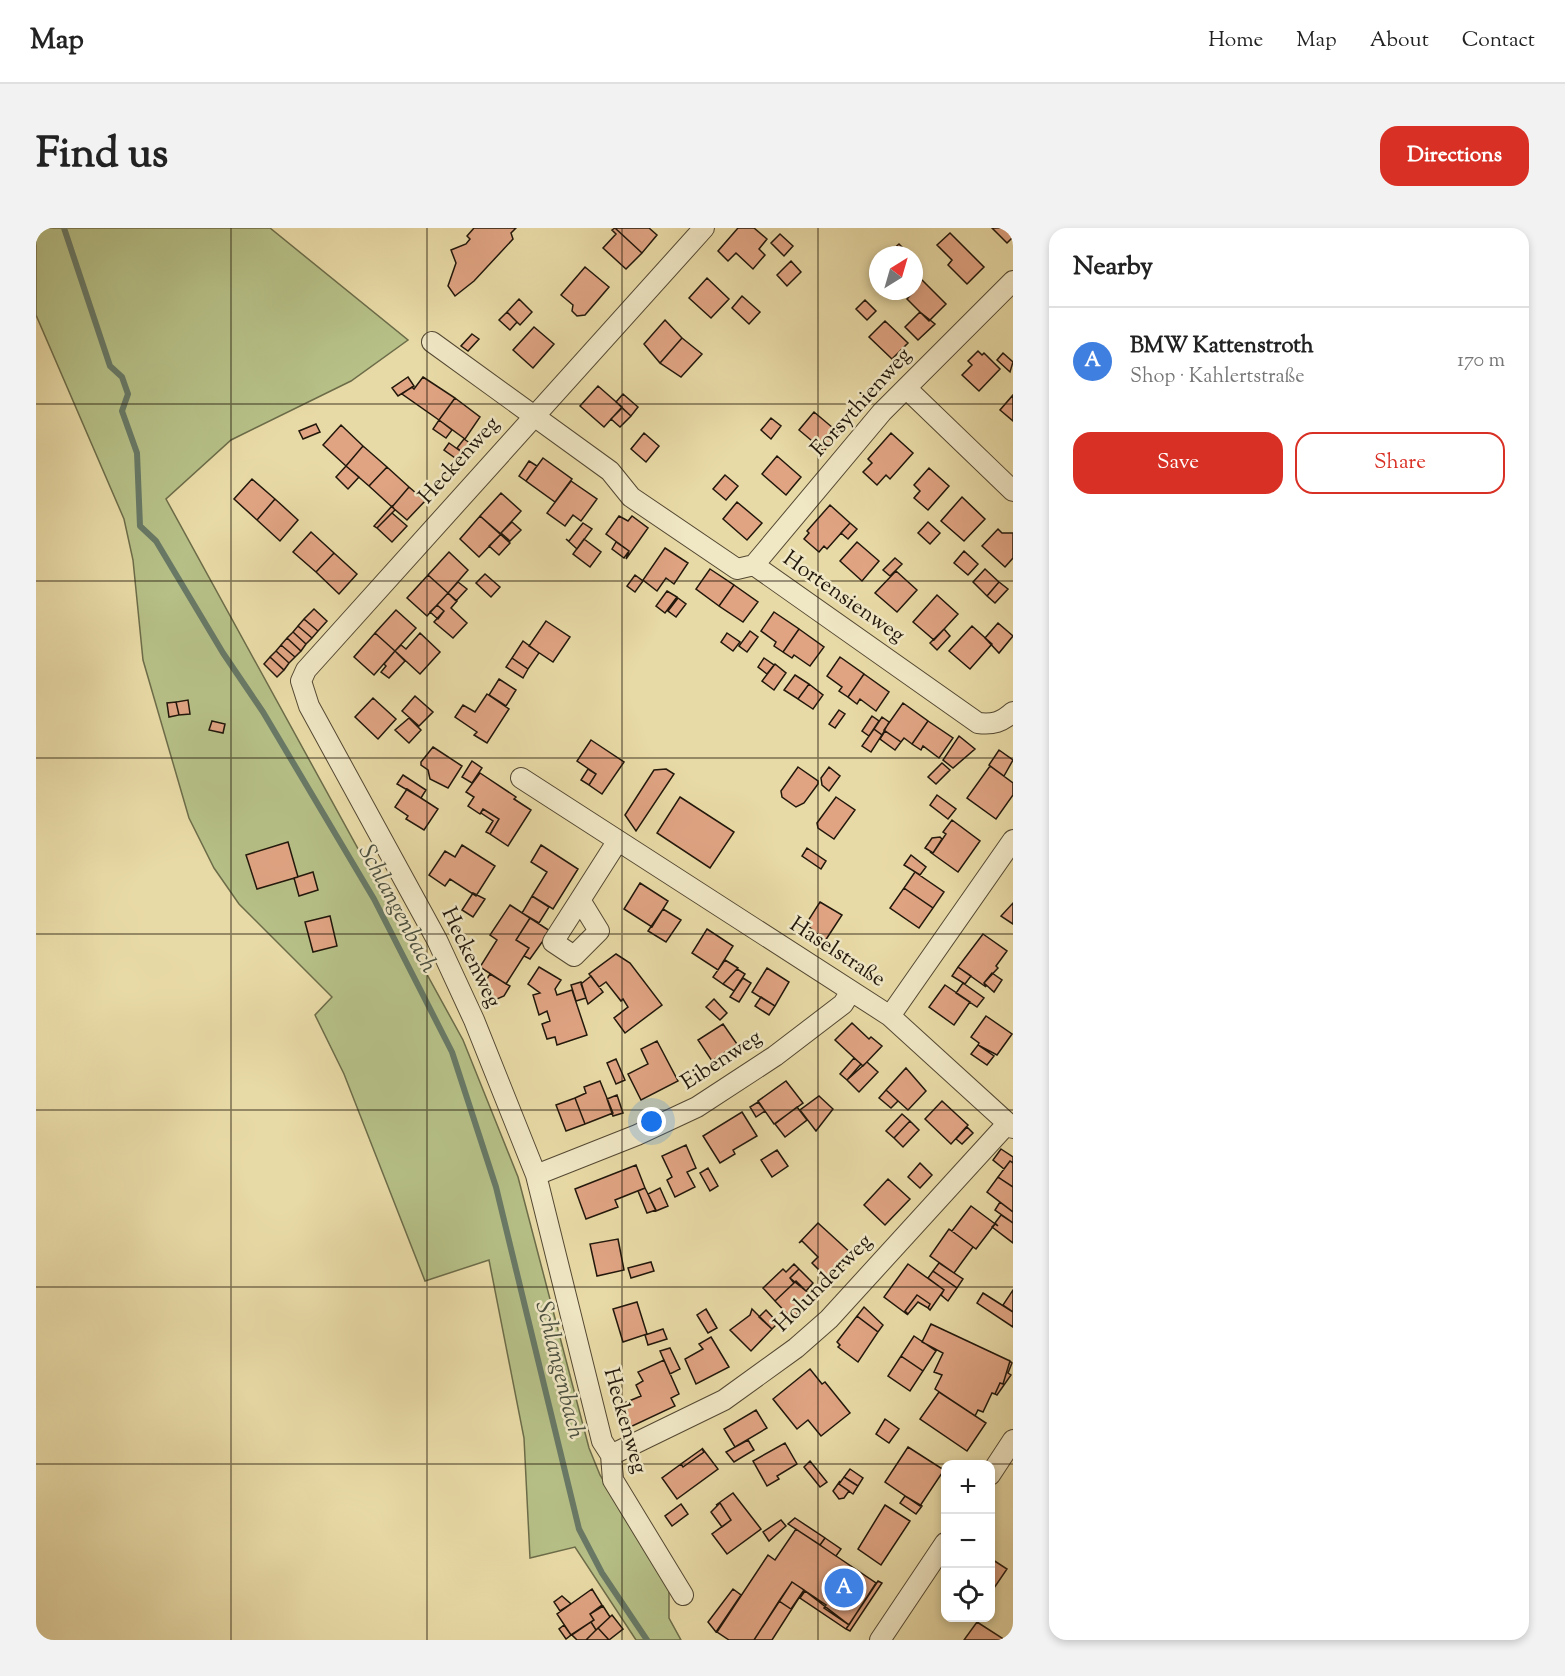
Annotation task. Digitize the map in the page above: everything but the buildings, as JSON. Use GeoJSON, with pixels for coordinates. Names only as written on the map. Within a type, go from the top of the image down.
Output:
{"type":"FeatureCollection","features":[{"type":"Feature","properties":{"kind":"street","name":"Heckenweg"},"geometry":{"type":"LineString","coordinates":[[683,1595],[613,1480],[611,1455],[602,1442],[536,1175],[474,1020],[441,950],[309,706],[301,681],[306,669],[704,228]]}},
{"type":"Feature","properties":{"kind":"street","name":"Forsythienweg"},"geometry":{"type":"LineString","coordinates":[[754,565],[882,412],[1013,281]]}},
{"type":"Feature","properties":{"kind":"street","name":"Heckenweg"},"geometry":{"type":"LineString","coordinates":[[432,342],[533,417]]}},
{"type":"Feature","properties":{"kind":"street"},"geometry":{"type":"LineString","coordinates":[[906,388],[1013,491]]}},
{"type":"Feature","properties":{"kind":"street","name":"Hortensienweg"},"geometry":{"type":"LineString","coordinates":[[533,417],[610,471],[631,496],[737,569],[754,565],[978,723],[989,724],[1004,721],[1013,712]]}},
{"type":"Feature","properties":{"kind":"street","name":"Haselstraße"},"geometry":{"type":"LineString","coordinates":[[521,778],[890,1016],[1010,1126]]}},
{"type":"Feature","properties":{"kind":"street"},"geometry":{"type":"LineString","coordinates":[[890,1016],[1013,840]]}},
{"type":"Feature","properties":{"kind":"street"},"geometry":{"type":"LineString","coordinates":[[580,900],[617,842]]}},
{"type":"Feature","properties":{"kind":"street","name":"Eibenweg"},"geometry":{"type":"LineString","coordinates":[[536,1175],[637,1135],[697,1107],[775,1056],[843,1004],[851,991]]}},
{"type":"Feature","properties":{"kind":"street","name":"Holunderweg"},"geometry":{"type":"LineString","coordinates":[[611,1455],[724,1400],[796,1348],[829,1319],[1010,1126]]}},
{"type":"Feature","properties":{"kind":"street"},"geometry":{"type":"LineString","coordinates":[[995,1467],[1013,1440]]}},
{"type":"Feature","properties":{"kind":"street"},"geometry":{"type":"LineString","coordinates":[[880,1640],[941,1549]]}},
{"type":"Feature","properties":{"kind":"green space"},"geometry":{"type":"Polygon","coordinates":[[[36,228],[270,228],[408,340],[351,381],[231,440],[166,499],[463,1040],[518,1177],[589,1448],[600,1475],[669,1590],[669,1618],[681,1640],[636,1640],[575,1547],[530,1558],[524,1438],[489,1260],[425,1281],[344,1074],[315,1015],[332,997],[239,904],[214,868],[189,818],[143,660],[133,560],[124,519],[36,315],[36,228]]]}},
{"type":"Feature","properties":{"kind":"waterway","name":"Schlangenbach"},"geometry":{"type":"LineString","coordinates":[[64,228],[110,366],[122,377],[128,394],[122,411],[137,453],[140,526],[156,541],[223,653],[263,712],[374,899],[452,1052],[496,1187],[579,1529],[602,1573],[647,1640]]}},
{"type":"Feature","properties":{"kind":"place","name":"BMW Kattenstroth"},"geometry":{"type":"Point","coordinates":[844,1588]}}]}
